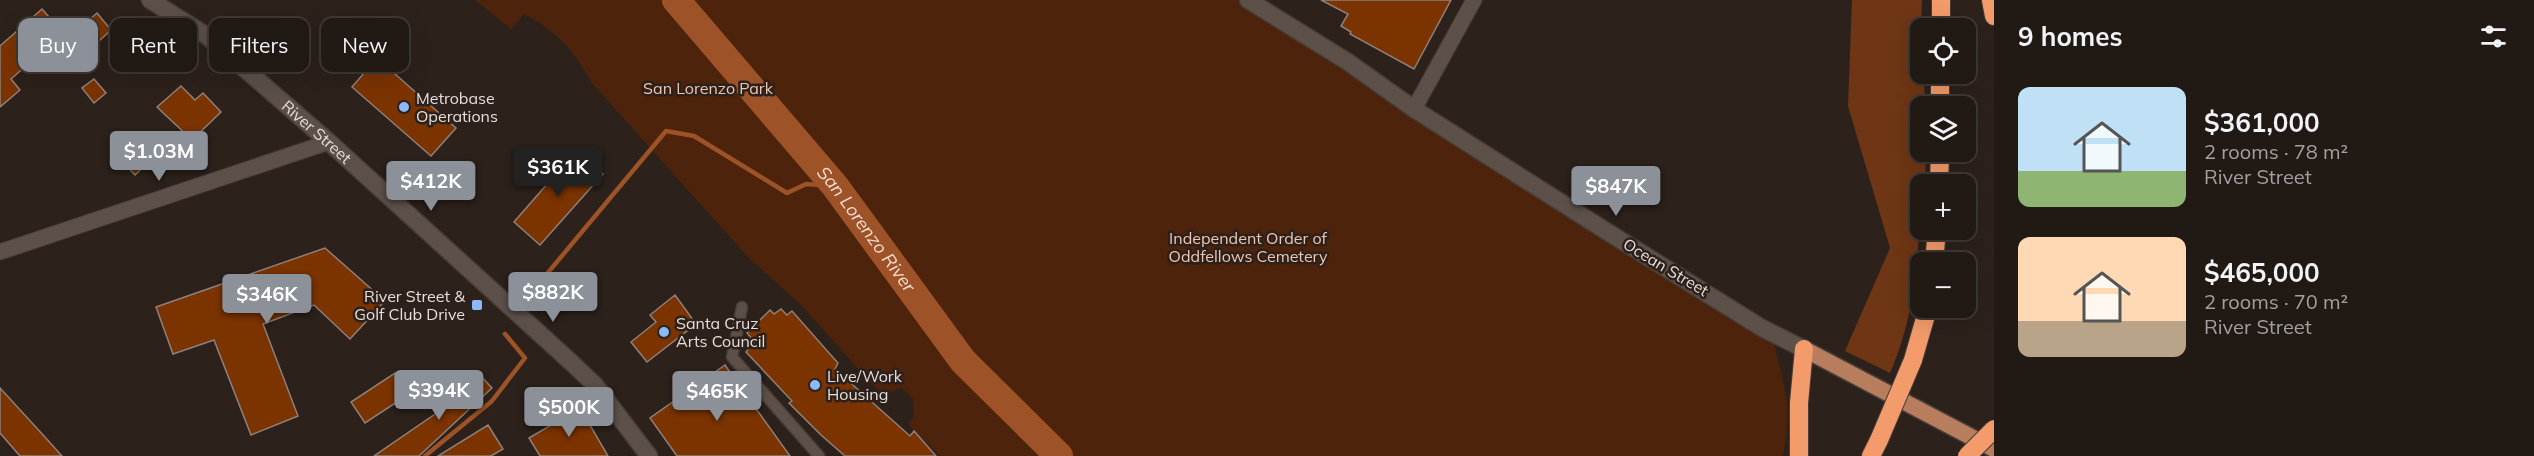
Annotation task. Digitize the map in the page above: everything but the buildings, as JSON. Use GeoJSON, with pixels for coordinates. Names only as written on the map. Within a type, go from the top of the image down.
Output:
{"type":"FeatureCollection","features":[{"type":"Feature","properties":{"kind":"highway"},"geometry":{"type":"LineString","coordinates":[[1941,0],[1941,18]]}},
{"type":"Feature","properties":{"kind":"highway"},"geometry":{"type":"LineString","coordinates":[[1991,0],[1994,16]]}},
{"type":"Feature","properties":{"kind":"highway"},"geometry":{"type":"LineString","coordinates":[[1875,448],[1913,360],[1925,318]]}},
{"type":"Feature","properties":{"kind":"highway"},"geometry":{"type":"LineString","coordinates":[[1799,456],[1800,389],[1804,349]]}},
{"type":"Feature","properties":{"kind":"highway"},"geometry":{"type":"LineString","coordinates":[[1967,456],[1994,429]]}},
{"type":"Feature","properties":{"kind":"main road","name":"River Street"},"geometry":{"type":"LineString","coordinates":[[150,0],[207,36],[329,142],[595,385],[649,456]]}},
{"type":"Feature","properties":{"kind":"main road","name":"Ocean Street"},"geometry":{"type":"LineString","coordinates":[[1253,2],[1348,62],[1414,109],[1762,328],[1994,449]]}},
{"type":"Feature","properties":{"kind":"street"},"geometry":{"type":"LineString","coordinates":[[1414,109],[1474,0]]}},
{"type":"Feature","properties":{"kind":"street"},"geometry":{"type":"LineString","coordinates":[[0,252],[329,142]]}},
{"type":"Feature","properties":{"kind":"street"},"geometry":{"type":"LineString","coordinates":[[742,307],[732,357],[819,456]]}},
{"type":"Feature","properties":{"kind":"green space","name":"Independent Order of Oddfellows Cemetery"},"geometry":{"type":"Polygon","coordinates":[[[475,0],[1266,0],[1348,62],[1772,335],[1786,394],[1787,421],[1783,456],[940,456],[908,424],[914,416],[913,398],[902,388],[882,395],[801,305],[748,257],[591,82],[571,51],[555,34],[524,14],[511,29],[475,0]]]}},
{"type":"Feature","properties":{"kind":"shaded area"},"geometry":{"type":"Polygon","coordinates":[[[1852,0],[1922,0],[1922,18],[1910,18],[1910,84],[1924,84],[1925,96],[1910,96],[1910,162],[1926,162],[1925,174],[1910,174],[1910,240],[1918,240],[1917,252],[1910,252],[1910,309],[1899,351],[1890,373],[1845,351],[1890,248],[1848,106],[1852,0]]]}},
{"type":"Feature","properties":{"kind":"waterway","name":"San Lorenzo River"},"geometry":{"type":"LineString","coordinates":[[676,0],[835,186],[963,361],[1059,456]]}},
{"type":"Feature","properties":{"kind":"waterway"},"geometry":{"type":"LineString","coordinates":[[531,293],[666,131],[694,136],[787,193],[806,184],[835,186]]}},
{"type":"Feature","properties":{"kind":"waterway"},"geometry":{"type":"LineString","coordinates":[[425,456],[492,401],[525,358],[505,334]]}},
{"type":"Feature","properties":{"kind":"place","name":"Metrobase Operations"},"geometry":{"type":"Point","coordinates":[404,107]}},
{"type":"Feature","properties":{"kind":"place","name":"River Street & Golf Club Drive"},"geometry":{"type":"Point","coordinates":[477,305]}},
{"type":"Feature","properties":{"kind":"place","name":"Santa Cruz Arts Council"},"geometry":{"type":"Point","coordinates":[664,332]}},
{"type":"Feature","properties":{"kind":"place","name":"Live/Work Housing"},"geometry":{"type":"Point","coordinates":[815,385]}},
{"type":"Feature","properties":{"kind":"park label","name":"San Lorenzo Park"},"geometry":{"type":"Point","coordinates":[708,88]}}]}
